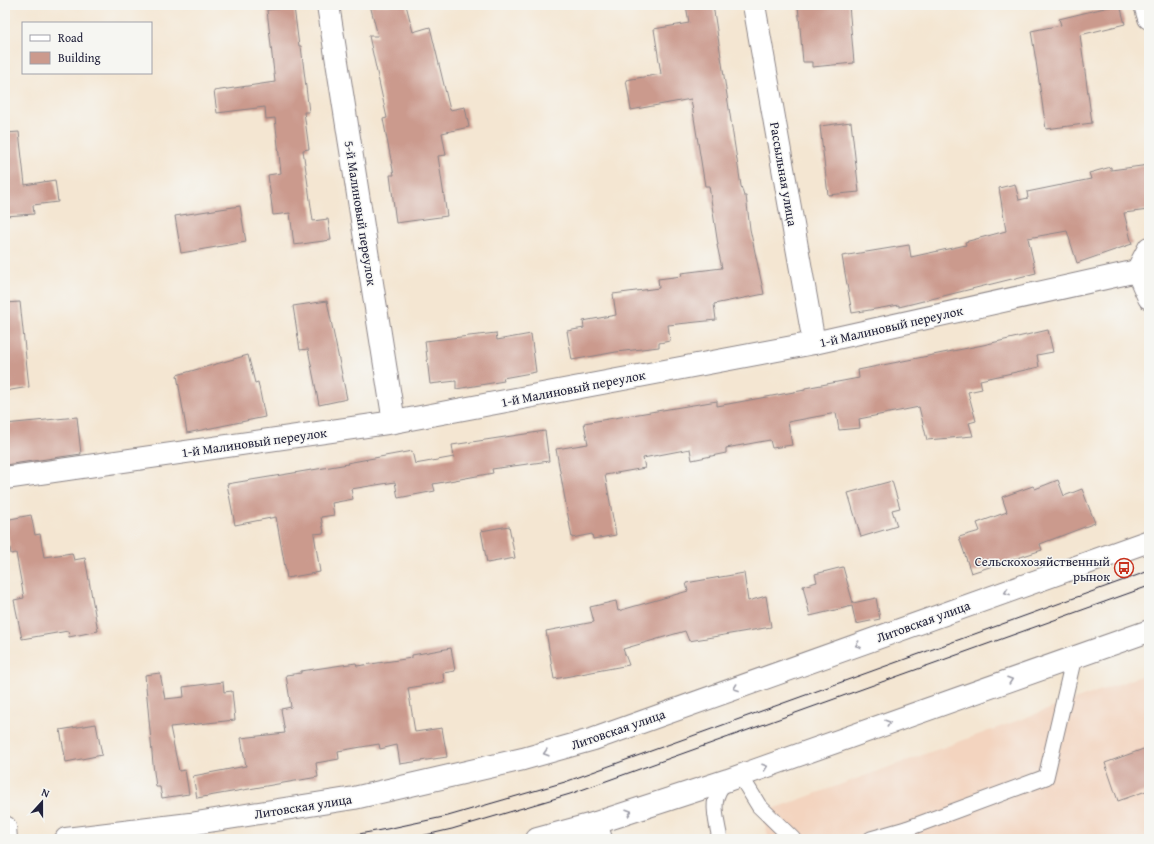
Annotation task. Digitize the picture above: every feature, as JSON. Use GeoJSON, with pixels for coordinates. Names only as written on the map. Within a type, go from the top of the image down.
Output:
{"type":"FeatureCollection","features":[{"type":"Feature","properties":{"kind":"street","name":"5-й Малиновый переулок"},"geometry":{"type":"LineString","coordinates":[[328,5],[394,422]]}},
{"type":"Feature","properties":{"kind":"street","name":"Рассыльная улица"},"geometry":{"type":"LineString","coordinates":[[754,5],[814,343]]}},
{"type":"Feature","properties":{"kind":"street"},"geometry":{"type":"LineString","coordinates":[[1145,5],[1149,18]]}},
{"type":"Feature","properties":{"kind":"street"},"geometry":{"type":"LineString","coordinates":[[1149,248],[1137,271],[1149,298]]}},
{"type":"Feature","properties":{"kind":"street","name":"1-й Малиновый переулок"},"geometry":{"type":"LineString","coordinates":[[5,478],[394,422],[814,343],[1137,271]]}},
{"type":"Feature","properties":{"kind":"street","name":"Литовская улица"},"geometry":{"type":"LineString","coordinates":[[66,839],[190,824],[354,798],[523,759],[594,739],[1149,541]]}},
{"type":"Feature","properties":{"kind":"street"},"geometry":{"type":"LineString","coordinates":[[537,839],[599,831],[734,778],[1149,631]]}},
{"type":"Feature","properties":{"kind":"street"},"geometry":{"type":"LineString","coordinates":[[5,827],[6,839]]}},
{"type":"Feature","properties":{"kind":"lane"},"geometry":{"type":"LineString","coordinates":[[871,839],[907,834],[1046,777],[1074,657]]}},
{"type":"Feature","properties":{"kind":"lane"},"geometry":{"type":"LineString","coordinates":[[720,839],[715,802],[722,785],[734,778],[759,806],[793,839]]}},
{"type":"Feature","properties":{"kind":"shaded area"},"geometry":{"type":"Polygon","coordinates":[[[1149,673],[1149,839],[769,839],[762,813],[1149,673]]]}},
{"type":"Feature","properties":{"kind":"building"},"geometry":{"type":"Polygon","coordinates":[[[370,5],[406,5],[413,32],[430,27],[450,110],[465,107],[469,127],[442,133],[446,155],[438,156],[447,216],[396,223],[390,175],[394,175],[383,119],[387,118],[369,36],[378,36],[370,5]]]}},
{"type":"Feature","properties":{"kind":"building"},"geometry":{"type":"Polygon","coordinates":[[[686,5],[713,5],[741,186],[744,196],[746,196],[750,229],[764,294],[714,304],[716,320],[668,325],[670,341],[659,343],[659,347],[616,352],[572,360],[567,331],[584,328],[583,321],[616,315],[613,294],[659,288],[658,279],[682,276],[681,273],[722,268],[717,245],[709,186],[705,186],[691,99],[631,110],[626,80],[661,74],[654,29],[689,23],[686,5]]]}},
{"type":"Feature","properties":{"kind":"building"},"geometry":{"type":"Polygon","coordinates":[[[798,5],[849,5],[854,63],[812,67],[812,62],[803,62],[798,5]]]}},
{"type":"Feature","properties":{"kind":"building"},"geometry":{"type":"Polygon","coordinates":[[[1120,5],[1125,24],[1080,35],[1092,123],[1046,129],[1031,31],[1061,25],[1059,19],[1120,5]]]}},
{"type":"Feature","properties":{"kind":"building"},"geometry":{"type":"Polygon","coordinates":[[[294,7],[299,46],[301,46],[309,112],[304,112],[309,149],[303,150],[313,221],[328,219],[331,240],[294,245],[290,213],[273,215],[268,175],[281,173],[275,118],[266,119],[265,107],[217,113],[214,91],[275,82],[267,10],[294,7]]]}},
{"type":"Feature","properties":{"kind":"building"},"geometry":{"type":"Polygon","coordinates":[[[851,122],[859,192],[828,195],[820,126],[851,122]]]}},
{"type":"Feature","properties":{"kind":"building"},"geometry":{"type":"Polygon","coordinates":[[[19,132],[25,185],[55,180],[58,202],[33,205],[34,214],[5,216],[5,133],[19,132]]]}},
{"type":"Feature","properties":{"kind":"building"},"geometry":{"type":"Polygon","coordinates":[[[1149,165],[1149,210],[1124,213],[1132,244],[1077,263],[1067,231],[1028,238],[1036,273],[899,307],[899,305],[852,313],[842,256],[909,245],[911,257],[966,245],[965,242],[1006,231],[999,188],[1015,184],[1019,200],[1028,198],[1027,192],[1091,179],[1089,173],[1111,167],[1111,170],[1149,165]]]}},
{"type":"Feature","properties":{"kind":"building"},"geometry":{"type":"Polygon","coordinates":[[[240,206],[246,242],[181,253],[175,216],[240,206]]]}},
{"type":"Feature","properties":{"kind":"building"},"geometry":{"type":"Polygon","coordinates":[[[327,301],[347,399],[319,405],[308,349],[300,350],[293,306],[327,301]]]}},
{"type":"Feature","properties":{"kind":"building"},"geometry":{"type":"Polygon","coordinates":[[[20,302],[29,387],[5,391],[5,303],[20,302]]]}},
{"type":"Feature","properties":{"kind":"building"},"geometry":{"type":"Polygon","coordinates":[[[1048,330],[1053,352],[1037,355],[1039,367],[980,380],[982,389],[968,392],[976,421],[969,423],[973,436],[927,440],[919,407],[859,419],[860,428],[839,430],[836,413],[788,422],[792,445],[772,448],[770,440],[726,448],[726,453],[692,460],[690,449],[643,458],[645,468],[605,475],[616,535],[593,539],[592,534],[572,538],[556,449],[588,444],[584,423],[717,401],[717,406],[805,390],[805,388],[859,378],[858,370],[983,345],[1048,330]]]}},
{"type":"Feature","properties":{"kind":"building"},"geometry":{"type":"Polygon","coordinates":[[[496,333],[497,340],[531,334],[536,372],[503,378],[504,381],[456,389],[456,381],[430,384],[425,341],[496,333]]]}},
{"type":"Feature","properties":{"kind":"building"},"geometry":{"type":"Polygon","coordinates":[[[248,355],[255,383],[258,382],[265,417],[187,433],[177,375],[248,355]]]}},
{"type":"Feature","properties":{"kind":"building"},"geometry":{"type":"Polygon","coordinates":[[[77,417],[81,454],[5,465],[5,424],[77,417]]]}},
{"type":"Feature","properties":{"kind":"building"},"geometry":{"type":"Polygon","coordinates":[[[545,431],[549,461],[492,469],[493,473],[433,484],[435,491],[398,498],[395,482],[351,489],[353,499],[332,503],[334,515],[321,517],[324,533],[314,534],[320,572],[287,578],[276,517],[235,525],[227,484],[348,464],[347,463],[412,451],[415,464],[454,457],[452,445],[545,431]]]}},
{"type":"Feature","properties":{"kind":"building"},"geometry":{"type":"Polygon","coordinates":[[[1058,480],[1064,496],[1082,489],[1095,523],[1040,544],[1042,550],[971,573],[959,537],[980,531],[977,523],[1007,512],[1002,497],[1033,486],[1035,489],[1058,480]]]}},
{"type":"Feature","properties":{"kind":"building"},"geometry":{"type":"Polygon","coordinates":[[[892,481],[900,508],[892,510],[897,526],[861,537],[848,493],[892,481]]]}},
{"type":"Feature","properties":{"kind":"building"},"geometry":{"type":"Polygon","coordinates":[[[31,515],[35,535],[40,534],[44,557],[72,553],[74,560],[85,558],[98,631],[69,637],[68,631],[22,639],[14,600],[24,598],[16,553],[11,554],[5,520],[31,515]]]}},
{"type":"Feature","properties":{"kind":"building"},"geometry":{"type":"Polygon","coordinates":[[[509,526],[515,558],[487,563],[481,531],[509,526]]]}},
{"type":"Feature","properties":{"kind":"building"},"geometry":{"type":"Polygon","coordinates":[[[843,567],[853,603],[876,598],[880,619],[856,624],[852,606],[810,616],[803,586],[817,582],[815,574],[843,567]]]}},
{"type":"Feature","properties":{"kind":"building"},"geometry":{"type":"Polygon","coordinates":[[[744,573],[748,601],[766,596],[771,627],[689,641],[685,631],[623,649],[629,665],[554,679],[546,631],[594,622],[590,607],[616,601],[618,611],[688,591],[686,583],[744,573]]]}},
{"type":"Feature","properties":{"kind":"building"},"geometry":{"type":"Polygon","coordinates":[[[451,648],[455,671],[443,673],[444,682],[408,688],[415,732],[442,728],[447,757],[400,764],[397,745],[380,749],[379,744],[338,751],[339,759],[316,763],[318,777],[197,798],[193,776],[246,766],[241,738],[285,733],[281,709],[291,707],[286,675],[301,673],[301,671],[356,663],[357,666],[412,658],[412,655],[451,648]]]}},
{"type":"Feature","properties":{"kind":"building"},"geometry":{"type":"Polygon","coordinates":[[[160,673],[165,699],[184,697],[183,687],[223,682],[224,692],[232,691],[235,720],[170,727],[179,771],[185,770],[189,794],[162,798],[160,787],[156,787],[145,675],[160,673]]]}},
{"type":"Feature","properties":{"kind":"building"},"geometry":{"type":"Polygon","coordinates":[[[96,724],[102,755],[66,762],[60,730],[96,724]]]}},
{"type":"Feature","properties":{"kind":"building"},"geometry":{"type":"Polygon","coordinates":[[[1149,747],[1149,790],[1118,801],[1105,763],[1149,747]]]}},
{"type":"Feature","properties":{"kind":"tram line"},"geometry":{"type":"LineString","coordinates":[[331,839],[448,816],[565,782],[1149,571]]}},
{"type":"Feature","properties":{"kind":"tram line"},"geometry":{"type":"LineString","coordinates":[[408,839],[452,829],[570,794],[1149,586]]}},
{"type":"Feature","properties":{"kind":"place","name":"Сельскохозяйственный рынок"},"geometry":{"type":"Point","coordinates":[1124,568]}}]}
